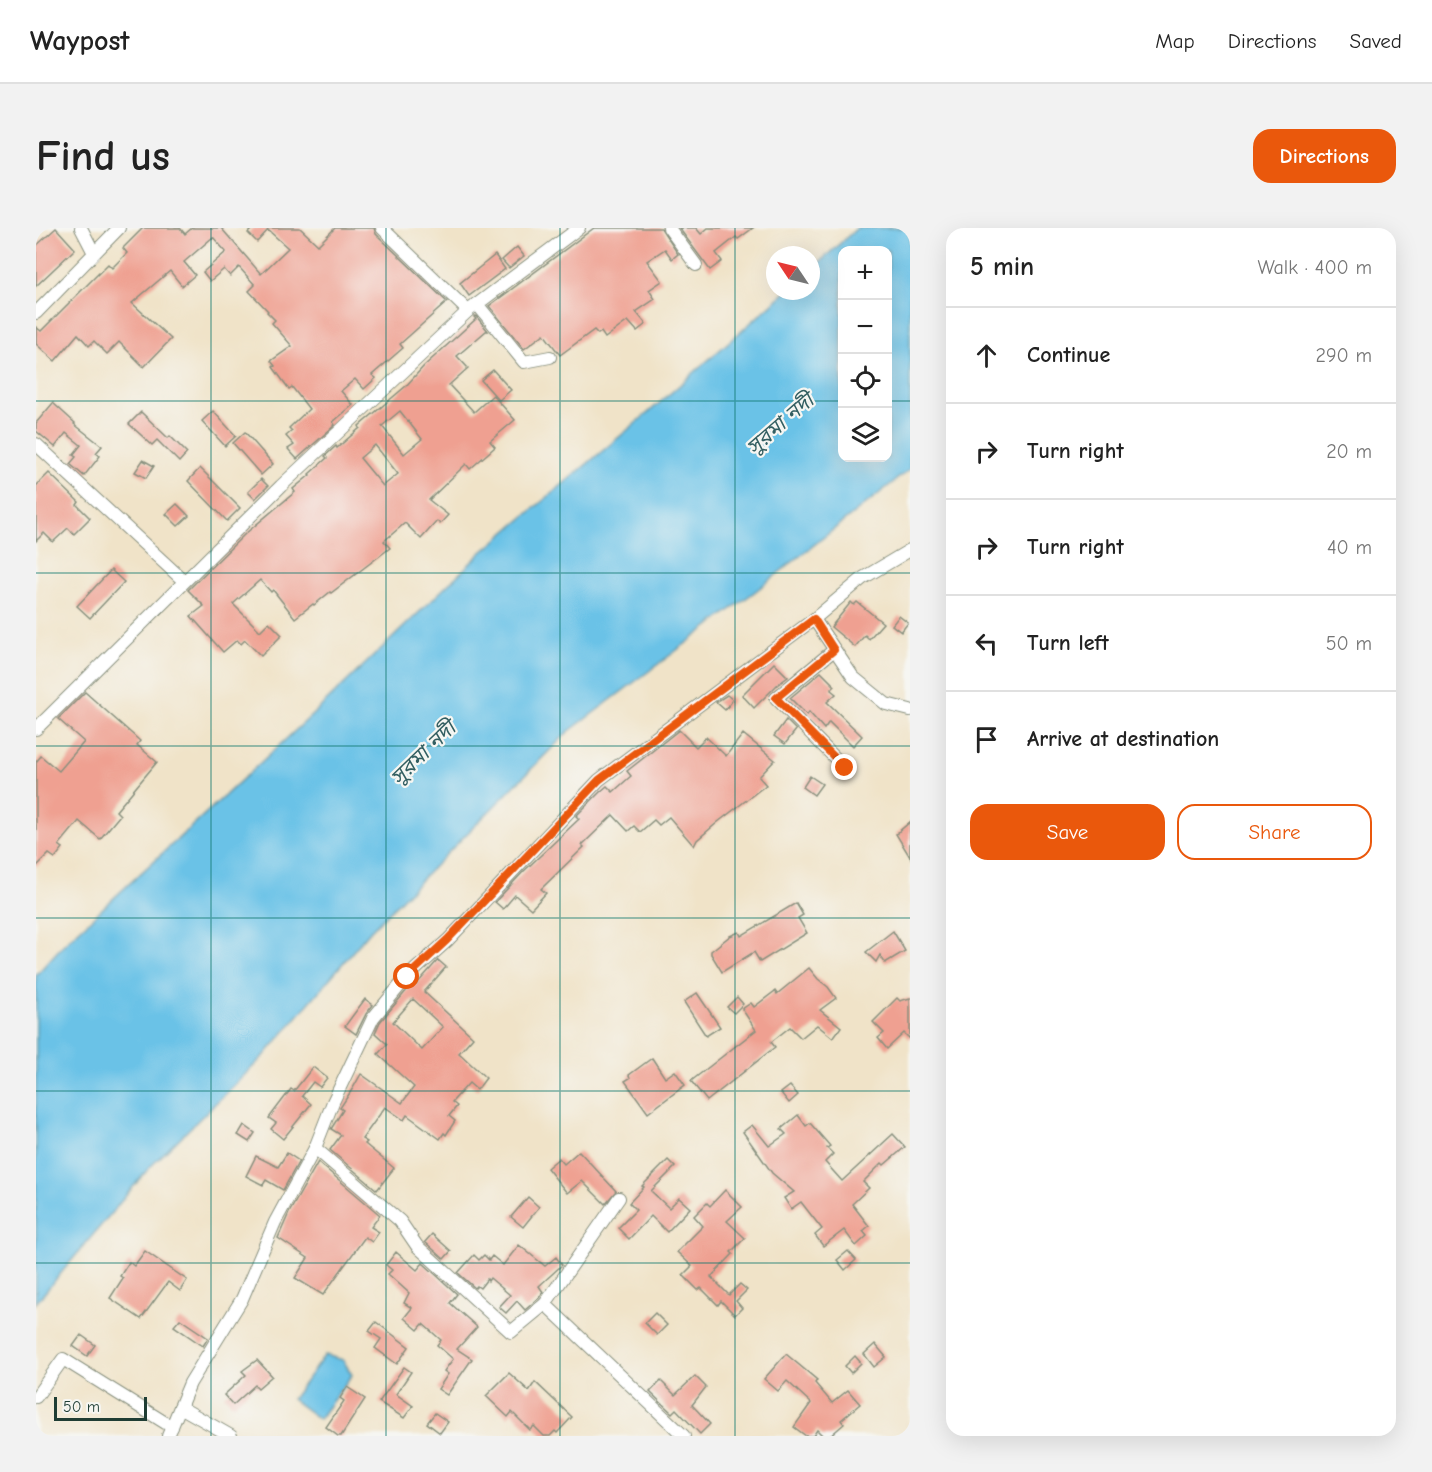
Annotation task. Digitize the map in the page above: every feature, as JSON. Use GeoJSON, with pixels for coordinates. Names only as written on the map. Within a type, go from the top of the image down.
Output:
{"type":"FeatureCollection","features":[{"type":"Feature","properties":{"kind":"street"},"geometry":{"type":"LineString","coordinates":[[81,228],[94,253]]}},
{"type":"Feature","properties":{"kind":"street"},"geometry":{"type":"LineString","coordinates":[[36,313],[120,228]]}},
{"type":"Feature","properties":{"kind":"street"},"geometry":{"type":"LineString","coordinates":[[382,228],[473,308],[524,362],[550,357]]}},
{"type":"Feature","properties":{"kind":"street"},"geometry":{"type":"LineString","coordinates":[[36,729],[281,486],[473,308],[562,233],[579,228]]}},
{"type":"Feature","properties":{"kind":"street"},"geometry":{"type":"LineString","coordinates":[[669,228],[696,265]]}},
{"type":"Feature","properties":{"kind":"street"},"geometry":{"type":"LineString","coordinates":[[36,444],[184,581]]}},
{"type":"Feature","properties":{"kind":"street"},"geometry":{"type":"LineString","coordinates":[[36,1397],[63,1359],[170,1431],[190,1383],[242,1299],[274,1222],[315,1148],[333,1102],[373,1018],[407,977],[447,940],[599,780],[814,619],[864,578],[910,550]]}},
{"type":"Feature","properties":{"kind":"street"},"geometry":{"type":"LineString","coordinates":[[814,619],[853,677],[886,704],[910,710]]}},
{"type":"Feature","properties":{"kind":"street"},"geometry":{"type":"LineString","coordinates":[[834,650],[776,698],[845,768]]}},
{"type":"Feature","properties":{"kind":"street"},"geometry":{"type":"LineString","coordinates":[[315,1148],[400,1221],[417,1246],[511,1332],[545,1304],[619,1198]]}},
{"type":"Feature","properties":{"kind":"street"},"geometry":{"type":"LineString","coordinates":[[545,1304],[684,1436]]}},
{"type":"Feature","properties":{"kind":"street"},"geometry":{"type":"LineString","coordinates":[[180,1407],[231,1436]]}},
{"type":"Feature","properties":{"kind":"water","name":"সুরমা নদী"},"geometry":{"type":"Polygon","coordinates":[[[857,228],[910,228],[910,469],[757,590],[568,732],[371,930],[264,1056],[149,1168],[36,1303],[36,975],[64,944],[310,717],[482,552],[649,412],[777,300],[820,300],[820,262],[857,228]]]}},
{"type":"Feature","properties":{"kind":"water"},"geometry":{"type":"Polygon","coordinates":[[[325,1355],[343,1360],[352,1375],[319,1419],[292,1399],[325,1355]]]}},
{"type":"Feature","properties":{"kind":"building"},"geometry":{"type":"Polygon","coordinates":[[[56,228],[75,249],[36,286],[36,246],[56,228]]]}},
{"type":"Feature","properties":{"kind":"building"},"geometry":{"type":"Polygon","coordinates":[[[143,228],[180,228],[185,234],[192,228],[223,228],[261,274],[288,248],[268,230],[257,242],[248,233],[253,228],[300,228],[318,245],[335,228],[374,228],[376,234],[447,302],[400,344],[403,348],[372,375],[376,378],[364,389],[355,379],[341,391],[353,405],[333,422],[335,425],[297,459],[288,449],[294,445],[286,436],[292,431],[289,428],[309,409],[292,387],[289,389],[271,361],[292,346],[272,323],[275,320],[268,311],[249,291],[255,285],[239,267],[230,276],[224,269],[210,281],[203,272],[226,252],[213,237],[184,262],[195,275],[182,286],[170,271],[132,303],[171,339],[144,367],[119,342],[107,354],[94,341],[89,346],[78,334],[55,361],[36,344],[36,327],[41,331],[108,264],[112,268],[127,253],[123,248],[143,228]]]}},
{"type":"Feature","properties":{"kind":"building"},"geometry":{"type":"Polygon","coordinates":[[[594,228],[661,228],[678,254],[672,259],[665,249],[647,261],[662,281],[649,290],[655,299],[636,312],[646,324],[637,331],[628,321],[605,338],[601,332],[598,334],[594,330],[560,355],[544,334],[524,349],[489,306],[594,228]]]}},
{"type":"Feature","properties":{"kind":"building"},"geometry":{"type":"Polygon","coordinates":[[[679,228],[696,228],[701,234],[708,228],[753,228],[738,239],[736,237],[716,253],[722,261],[710,270],[679,228]]]}},
{"type":"Feature","properties":{"kind":"building"},"geometry":{"type":"Polygon","coordinates":[[[517,247],[524,256],[509,268],[502,260],[517,247]]]}},
{"type":"Feature","properties":{"kind":"building"},"geometry":{"type":"Polygon","coordinates":[[[495,255],[505,269],[469,296],[460,283],[495,255]]]}},
{"type":"Feature","properties":{"kind":"building"},"geometry":{"type":"Polygon","coordinates":[[[476,316],[488,331],[457,356],[468,368],[449,385],[474,412],[493,395],[515,420],[490,441],[495,447],[470,469],[466,464],[429,500],[448,515],[440,524],[437,521],[421,539],[405,523],[384,541],[390,548],[295,618],[273,590],[271,592],[260,580],[233,604],[260,631],[269,622],[282,635],[261,656],[245,640],[241,644],[237,640],[223,652],[191,616],[204,606],[188,590],[245,534],[295,492],[293,489],[327,458],[325,456],[406,386],[424,366],[476,319],[474,317],[476,316]],[[400,411],[382,426],[404,454],[422,439],[400,411]],[[375,445],[360,458],[383,486],[398,474],[375,445]]]}},
{"type":"Feature","properties":{"kind":"building"},"geometry":{"type":"Polygon","coordinates":[[[493,370],[511,390],[499,400],[481,380],[493,370]]]}},
{"type":"Feature","properties":{"kind":"building"},"geometry":{"type":"Polygon","coordinates":[[[53,403],[74,424],[102,446],[96,453],[100,456],[84,476],[70,464],[76,457],[73,455],[81,445],[66,433],[55,447],[36,431],[36,423],[53,403]]]}},
{"type":"Feature","properties":{"kind":"building"},"geometry":{"type":"Polygon","coordinates":[[[213,411],[236,436],[225,446],[202,421],[213,411]]]}},
{"type":"Feature","properties":{"kind":"building"},"geometry":{"type":"Polygon","coordinates":[[[141,412],[187,453],[179,462],[157,440],[152,445],[129,424],[141,412]]]}},
{"type":"Feature","properties":{"kind":"building"},"geometry":{"type":"Polygon","coordinates":[[[245,432],[273,464],[261,475],[233,443],[245,432]]]}},
{"type":"Feature","properties":{"kind":"building"},"geometry":{"type":"Polygon","coordinates":[[[143,460],[154,466],[146,478],[135,472],[143,460]]]}},
{"type":"Feature","properties":{"kind":"building"},"geometry":{"type":"Polygon","coordinates":[[[200,468],[240,508],[227,521],[188,481],[200,468]]]}},
{"type":"Feature","properties":{"kind":"building"},"geometry":{"type":"Polygon","coordinates":[[[49,473],[79,502],[77,505],[90,518],[74,534],[68,528],[53,542],[44,533],[36,541],[36,486],[49,473]]]}},
{"type":"Feature","properties":{"kind":"building"},"geometry":{"type":"Polygon","coordinates":[[[261,479],[268,486],[255,499],[248,492],[261,479]]]}},
{"type":"Feature","properties":{"kind":"building"},"geometry":{"type":"Polygon","coordinates":[[[177,504],[189,516],[178,526],[166,514],[177,504]]]}},
{"type":"Feature","properties":{"kind":"building"},"geometry":{"type":"Polygon","coordinates":[[[111,570],[124,582],[90,618],[77,606],[111,570]]]}},
{"type":"Feature","properties":{"kind":"building"},"geometry":{"type":"Polygon","coordinates":[[[851,602],[854,605],[857,602],[883,623],[869,639],[865,635],[855,647],[831,627],[851,602]]]}},
{"type":"Feature","properties":{"kind":"building"},"geometry":{"type":"Polygon","coordinates":[[[899,616],[908,623],[901,632],[892,625],[899,616]]]}},
{"type":"Feature","properties":{"kind":"building"},"geometry":{"type":"Polygon","coordinates":[[[774,663],[788,677],[754,708],[742,695],[774,663]]]}},
{"type":"Feature","properties":{"kind":"building"},"geometry":{"type":"Polygon","coordinates":[[[821,672],[835,686],[831,690],[836,694],[827,702],[862,736],[853,746],[829,722],[824,729],[809,712],[807,715],[790,698],[821,672]]]}},
{"type":"Feature","properties":{"kind":"building"},"geometry":{"type":"Polygon","coordinates":[[[85,692],[140,741],[137,745],[157,762],[116,811],[120,815],[100,839],[79,821],[59,845],[63,848],[55,858],[49,854],[36,867],[36,762],[41,756],[59,771],[84,742],[58,719],[85,692]]]}},
{"type":"Feature","properties":{"kind":"building"},"geometry":{"type":"Polygon","coordinates":[[[727,695],[733,700],[725,710],[716,702],[727,695]]]}},
{"type":"Feature","properties":{"kind":"building"},"geometry":{"type":"Polygon","coordinates":[[[786,720],[796,730],[785,744],[774,736],[786,720]]]}},
{"type":"Feature","properties":{"kind":"building"},"geometry":{"type":"Polygon","coordinates":[[[679,730],[696,747],[706,737],[726,756],[743,734],[775,760],[759,777],[766,785],[718,822],[697,840],[694,846],[669,817],[659,825],[654,820],[640,832],[634,826],[628,831],[613,815],[541,889],[546,893],[531,909],[515,895],[503,909],[495,902],[579,819],[576,816],[600,792],[607,786],[613,792],[631,776],[627,771],[679,730]]]}},
{"type":"Feature","properties":{"kind":"building"},"geometry":{"type":"Polygon","coordinates":[[[810,776],[822,784],[814,795],[803,787],[810,776]]]}},
{"type":"Feature","properties":{"kind":"building"},"geometry":{"type":"Polygon","coordinates":[[[910,822],[910,857],[896,834],[910,822]]]}},
{"type":"Feature","properties":{"kind":"building"},"geometry":{"type":"Polygon","coordinates":[[[796,903],[803,915],[798,918],[807,933],[760,962],[754,952],[722,972],[711,951],[730,936],[739,932],[741,936],[796,903]]]}},
{"type":"Feature","properties":{"kind":"building"},"geometry":{"type":"Polygon","coordinates":[[[893,931],[905,951],[885,963],[880,955],[876,962],[866,952],[893,931]]]}},
{"type":"Feature","properties":{"kind":"building"},"geometry":{"type":"Polygon","coordinates":[[[438,960],[446,967],[424,992],[473,1037],[459,1053],[486,1078],[477,1090],[469,1083],[452,1102],[457,1106],[449,1116],[455,1121],[446,1135],[444,1133],[440,1139],[407,1115],[404,1120],[385,1107],[362,1139],[394,1168],[377,1190],[330,1150],[341,1135],[331,1129],[343,1110],[340,1108],[361,1074],[402,1103],[414,1087],[378,1054],[387,1044],[375,1033],[380,1022],[413,983],[416,985],[438,960]],[[413,999],[393,1022],[422,1050],[443,1027],[413,999]]]}},
{"type":"Feature","properties":{"kind":"building"},"geometry":{"type":"Polygon","coordinates":[[[809,968],[836,998],[820,1010],[841,1027],[833,1038],[817,1025],[801,1038],[790,1027],[771,1042],[775,1047],[707,1101],[691,1081],[756,1030],[742,1009],[751,1003],[754,1007],[775,991],[777,994],[809,968]]]}},
{"type":"Feature","properties":{"kind":"building"},"geometry":{"type":"Polygon","coordinates":[[[697,993],[720,1027],[706,1036],[684,1002],[697,993]]]}},
{"type":"Feature","properties":{"kind":"building"},"geometry":{"type":"Polygon","coordinates":[[[737,997],[743,1004],[734,1013],[727,1007],[737,997]]]}},
{"type":"Feature","properties":{"kind":"building"},"geometry":{"type":"Polygon","coordinates":[[[897,998],[900,1001],[910,998],[910,1039],[904,1033],[887,1049],[878,1038],[884,1033],[873,1022],[897,998]]]}},
{"type":"Feature","properties":{"kind":"building"},"geometry":{"type":"Polygon","coordinates":[[[365,999],[373,1005],[356,1034],[345,1026],[365,999]]]}},
{"type":"Feature","properties":{"kind":"building"},"geometry":{"type":"Polygon","coordinates":[[[652,1058],[665,1078],[675,1071],[685,1085],[648,1113],[625,1081],[630,1078],[629,1075],[652,1058]]]}},
{"type":"Feature","properties":{"kind":"building"},"geometry":{"type":"Polygon","coordinates":[[[313,1067],[327,1078],[320,1087],[313,1082],[302,1096],[311,1104],[283,1139],[271,1129],[276,1123],[269,1118],[291,1089],[294,1091],[313,1067]]]}},
{"type":"Feature","properties":{"kind":"building"},"geometry":{"type":"Polygon","coordinates":[[[790,1086],[798,1095],[789,1103],[781,1093],[790,1086]]]}},
{"type":"Feature","properties":{"kind":"building"},"geometry":{"type":"Polygon","coordinates":[[[798,1115],[806,1126],[810,1123],[830,1146],[827,1148],[833,1154],[825,1162],[842,1181],[893,1134],[905,1147],[884,1165],[882,1163],[863,1182],[869,1188],[852,1204],[869,1226],[863,1231],[867,1236],[856,1246],[844,1230],[823,1246],[815,1235],[822,1229],[801,1202],[791,1209],[784,1198],[794,1192],[772,1173],[743,1132],[752,1125],[769,1146],[786,1134],[781,1129],[798,1115]]]}},
{"type":"Feature","properties":{"kind":"building"},"geometry":{"type":"Polygon","coordinates":[[[244,1125],[255,1133],[249,1142],[238,1135],[244,1125]]]}},
{"type":"Feature","properties":{"kind":"building"},"geometry":{"type":"Polygon","coordinates":[[[579,1151],[616,1191],[605,1204],[582,1181],[567,1193],[547,1168],[559,1158],[564,1164],[579,1151]]]}},
{"type":"Feature","properties":{"kind":"building"},"geometry":{"type":"Polygon","coordinates":[[[287,1153],[299,1161],[283,1190],[266,1180],[263,1185],[246,1176],[256,1156],[278,1167],[287,1153]]]}},
{"type":"Feature","properties":{"kind":"building"},"geometry":{"type":"Polygon","coordinates":[[[668,1160],[675,1167],[651,1191],[669,1208],[679,1198],[690,1208],[667,1232],[651,1216],[629,1239],[618,1228],[636,1210],[629,1203],[668,1160]]]}},
{"type":"Feature","properties":{"kind":"building"},"geometry":{"type":"Polygon","coordinates":[[[318,1162],[380,1215],[371,1227],[379,1232],[372,1242],[365,1237],[323,1295],[295,1278],[308,1258],[278,1238],[289,1213],[318,1162]]]}},
{"type":"Feature","properties":{"kind":"building"},"geometry":{"type":"Polygon","coordinates":[[[725,1190],[742,1207],[727,1221],[745,1238],[711,1277],[729,1295],[740,1284],[747,1290],[736,1301],[742,1308],[735,1315],[721,1301],[718,1305],[701,1288],[698,1290],[683,1275],[692,1266],[677,1252],[703,1226],[694,1216],[707,1203],[710,1206],[725,1190]]]}},
{"type":"Feature","properties":{"kind":"building"},"geometry":{"type":"Polygon","coordinates":[[[528,1197],[539,1207],[523,1227],[511,1217],[528,1197]]]}},
{"type":"Feature","properties":{"kind":"building"},"geometry":{"type":"Polygon","coordinates":[[[432,1234],[451,1251],[444,1259],[425,1242],[432,1234]]]}},
{"type":"Feature","properties":{"kind":"building"},"geometry":{"type":"Polygon","coordinates":[[[519,1245],[545,1266],[556,1257],[562,1265],[539,1286],[543,1292],[525,1310],[517,1301],[506,1313],[499,1307],[510,1295],[490,1278],[480,1288],[477,1286],[475,1288],[458,1273],[474,1255],[479,1260],[484,1255],[489,1260],[492,1256],[503,1265],[519,1245]]]}},
{"type":"Feature","properties":{"kind":"building"},"geometry":{"type":"Polygon","coordinates":[[[145,1251],[187,1280],[180,1291],[168,1282],[141,1319],[110,1298],[123,1278],[120,1276],[129,1262],[134,1266],[145,1251]]]}},
{"type":"Feature","properties":{"kind":"building"},"geometry":{"type":"Polygon","coordinates":[[[848,1251],[856,1260],[845,1270],[837,1260],[848,1251]]]}},
{"type":"Feature","properties":{"kind":"building"},"geometry":{"type":"Polygon","coordinates":[[[396,1252],[417,1270],[423,1263],[457,1294],[450,1303],[477,1327],[457,1349],[472,1359],[447,1395],[438,1389],[448,1374],[444,1371],[453,1359],[437,1345],[441,1340],[423,1324],[418,1330],[404,1318],[412,1308],[404,1303],[409,1293],[388,1274],[392,1270],[386,1265],[396,1252]]]}},
{"type":"Feature","properties":{"kind":"building"},"geometry":{"type":"Polygon","coordinates":[[[655,1313],[667,1325],[657,1335],[645,1323],[655,1313]]]}},
{"type":"Feature","properties":{"kind":"building"},"geometry":{"type":"Polygon","coordinates":[[[180,1319],[208,1338],[203,1346],[174,1326],[180,1319]]]}},
{"type":"Feature","properties":{"kind":"building"},"geometry":{"type":"Polygon","coordinates":[[[376,1322],[409,1347],[397,1364],[375,1348],[381,1339],[369,1331],[376,1322]]]}},
{"type":"Feature","properties":{"kind":"building"},"geometry":{"type":"Polygon","coordinates":[[[81,1335],[95,1345],[87,1356],[73,1346],[81,1335]]]}},
{"type":"Feature","properties":{"kind":"building"},"geometry":{"type":"Polygon","coordinates":[[[875,1344],[886,1357],[874,1367],[864,1354],[875,1344]]]}},
{"type":"Feature","properties":{"kind":"building"},"geometry":{"type":"Polygon","coordinates":[[[786,1354],[817,1380],[815,1383],[832,1403],[848,1390],[860,1404],[841,1420],[844,1424],[830,1436],[823,1436],[817,1430],[813,1436],[806,1436],[794,1427],[811,1403],[787,1381],[778,1391],[764,1379],[786,1354]]]}},
{"type":"Feature","properties":{"kind":"building"},"geometry":{"type":"Polygon","coordinates":[[[855,1356],[861,1363],[851,1373],[845,1366],[855,1356]]]}},
{"type":"Feature","properties":{"kind":"building"},"geometry":{"type":"Polygon","coordinates":[[[257,1360],[272,1376],[258,1388],[255,1385],[233,1405],[224,1395],[246,1375],[242,1371],[257,1360]]]}},
{"type":"Feature","properties":{"kind":"building"},"geometry":{"type":"Polygon","coordinates":[[[404,1367],[411,1372],[396,1394],[413,1406],[404,1418],[379,1402],[404,1367]]]}},
{"type":"Feature","properties":{"kind":"building"},"geometry":{"type":"Polygon","coordinates":[[[509,1373],[529,1391],[535,1382],[572,1417],[557,1433],[555,1431],[550,1436],[544,1436],[534,1426],[530,1430],[512,1412],[508,1417],[486,1396],[509,1373]]]}},
{"type":"Feature","properties":{"kind":"building"},"geometry":{"type":"Polygon","coordinates":[[[695,1376],[706,1387],[692,1405],[710,1424],[700,1434],[676,1409],[672,1413],[650,1392],[661,1381],[675,1395],[695,1376]]]}},
{"type":"Feature","properties":{"kind":"building"},"geometry":{"type":"Polygon","coordinates":[[[347,1387],[365,1399],[341,1436],[338,1436],[326,1427],[344,1401],[340,1398],[347,1387]]]}},
{"type":"Feature","properties":{"kind":"building"},"geometry":{"type":"Polygon","coordinates":[[[435,1413],[448,1422],[440,1433],[427,1423],[435,1413]]]}},
{"type":"Feature","properties":{"kind":"route"},"geometry":{"type":"LineString","coordinates":[[407,977],[447,940],[599,780],[814,619],[834,650],[776,698],[845,768]]}}]}
